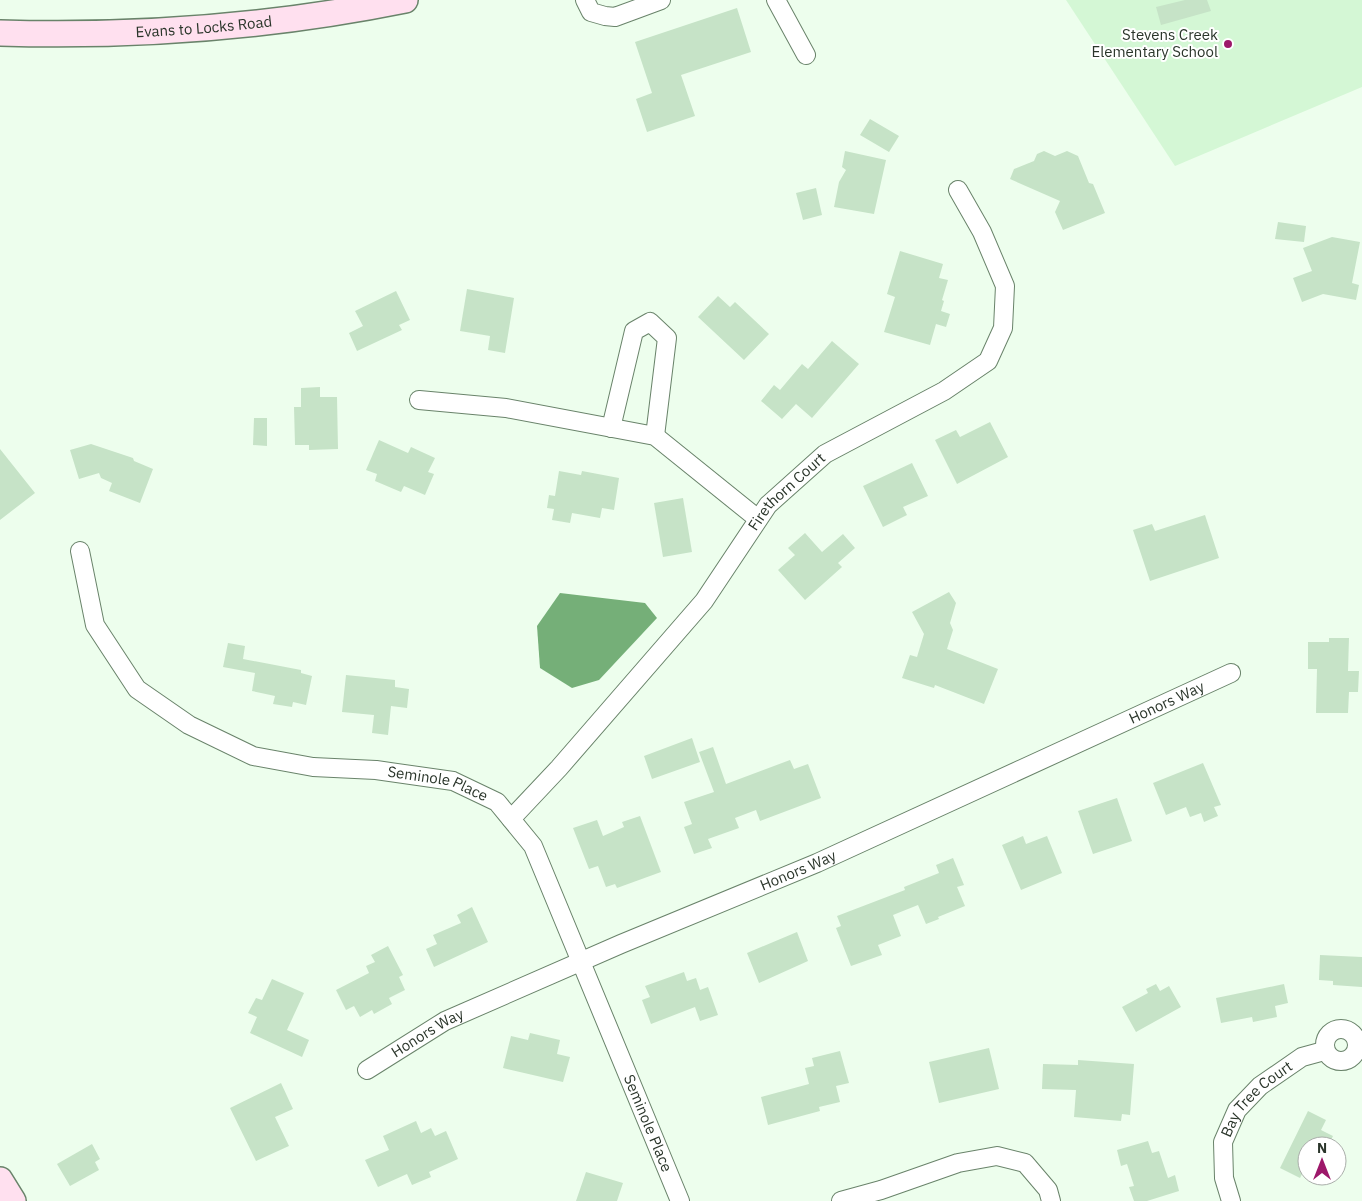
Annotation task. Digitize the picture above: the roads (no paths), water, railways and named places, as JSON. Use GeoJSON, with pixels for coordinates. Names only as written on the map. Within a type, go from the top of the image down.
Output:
{"type":"FeatureCollection","features":[{"type":"Feature","properties":{"kind":"street","name":"Evans to Locks Road"},"geometry":{"type":"LineString","coordinates":[[0,33],[69,35],[184,30],[344,12],[405,0]]}},
{"type":"Feature","properties":{"kind":"street"},"geometry":{"type":"LineString","coordinates":[[585,0],[591,12],[615,18],[661,0]]}},
{"type":"Feature","properties":{"kind":"street"},"geometry":{"type":"LineString","coordinates":[[776,0],[806,55]]}},
{"type":"Feature","properties":{"kind":"street","name":"Firethorn Court"},"geometry":{"type":"LineString","coordinates":[[511,819],[559,768],[704,600],[768,505],[825,454],[944,390],[988,361],[1003,328],[1005,286],[982,232],[958,190]]}},
{"type":"Feature","properties":{"kind":"street"},"geometry":{"type":"LineString","coordinates":[[611,428],[634,331],[650,322],[667,338],[655,436]]}},
{"type":"Feature","properties":{"kind":"street"},"geometry":{"type":"LineString","coordinates":[[419,400],[506,408],[655,436],[758,519]]}},
{"type":"Feature","properties":{"kind":"street","name":"Seminole Place"},"geometry":{"type":"LineString","coordinates":[[80,551],[95,625],[137,689],[190,725],[253,756],[313,767],[376,770],[453,781],[497,802],[534,846],[680,1201]]}},
{"type":"Feature","properties":{"kind":"street","name":"Honors Way"},"geometry":{"type":"LineString","coordinates":[[366,1070],[445,1022],[582,961],[817,863],[1231,673]]}},
{"type":"Feature","properties":{"kind":"street","name":"Bay Tree Court"},"geometry":{"type":"LineString","coordinates":[[1231,1201],[1224,1178],[1223,1142],[1236,1110],[1260,1086],[1302,1057],[1324,1051]]}},
{"type":"Feature","properties":{"kind":"street"},"geometry":{"type":"LineString","coordinates":[[841,1201],[881,1190],[958,1163],[998,1156],[1025,1163],[1048,1190],[1051,1201]]}},
{"type":"Feature","properties":{"kind":"street"},"geometry":{"type":"LineString","coordinates":[[0,1180],[13,1201]]}},
{"type":"Feature","properties":{"kind":"place","name":"Stevens Creek Elementary School"},"geometry":{"type":"Point","coordinates":[1228,44]}}]}
